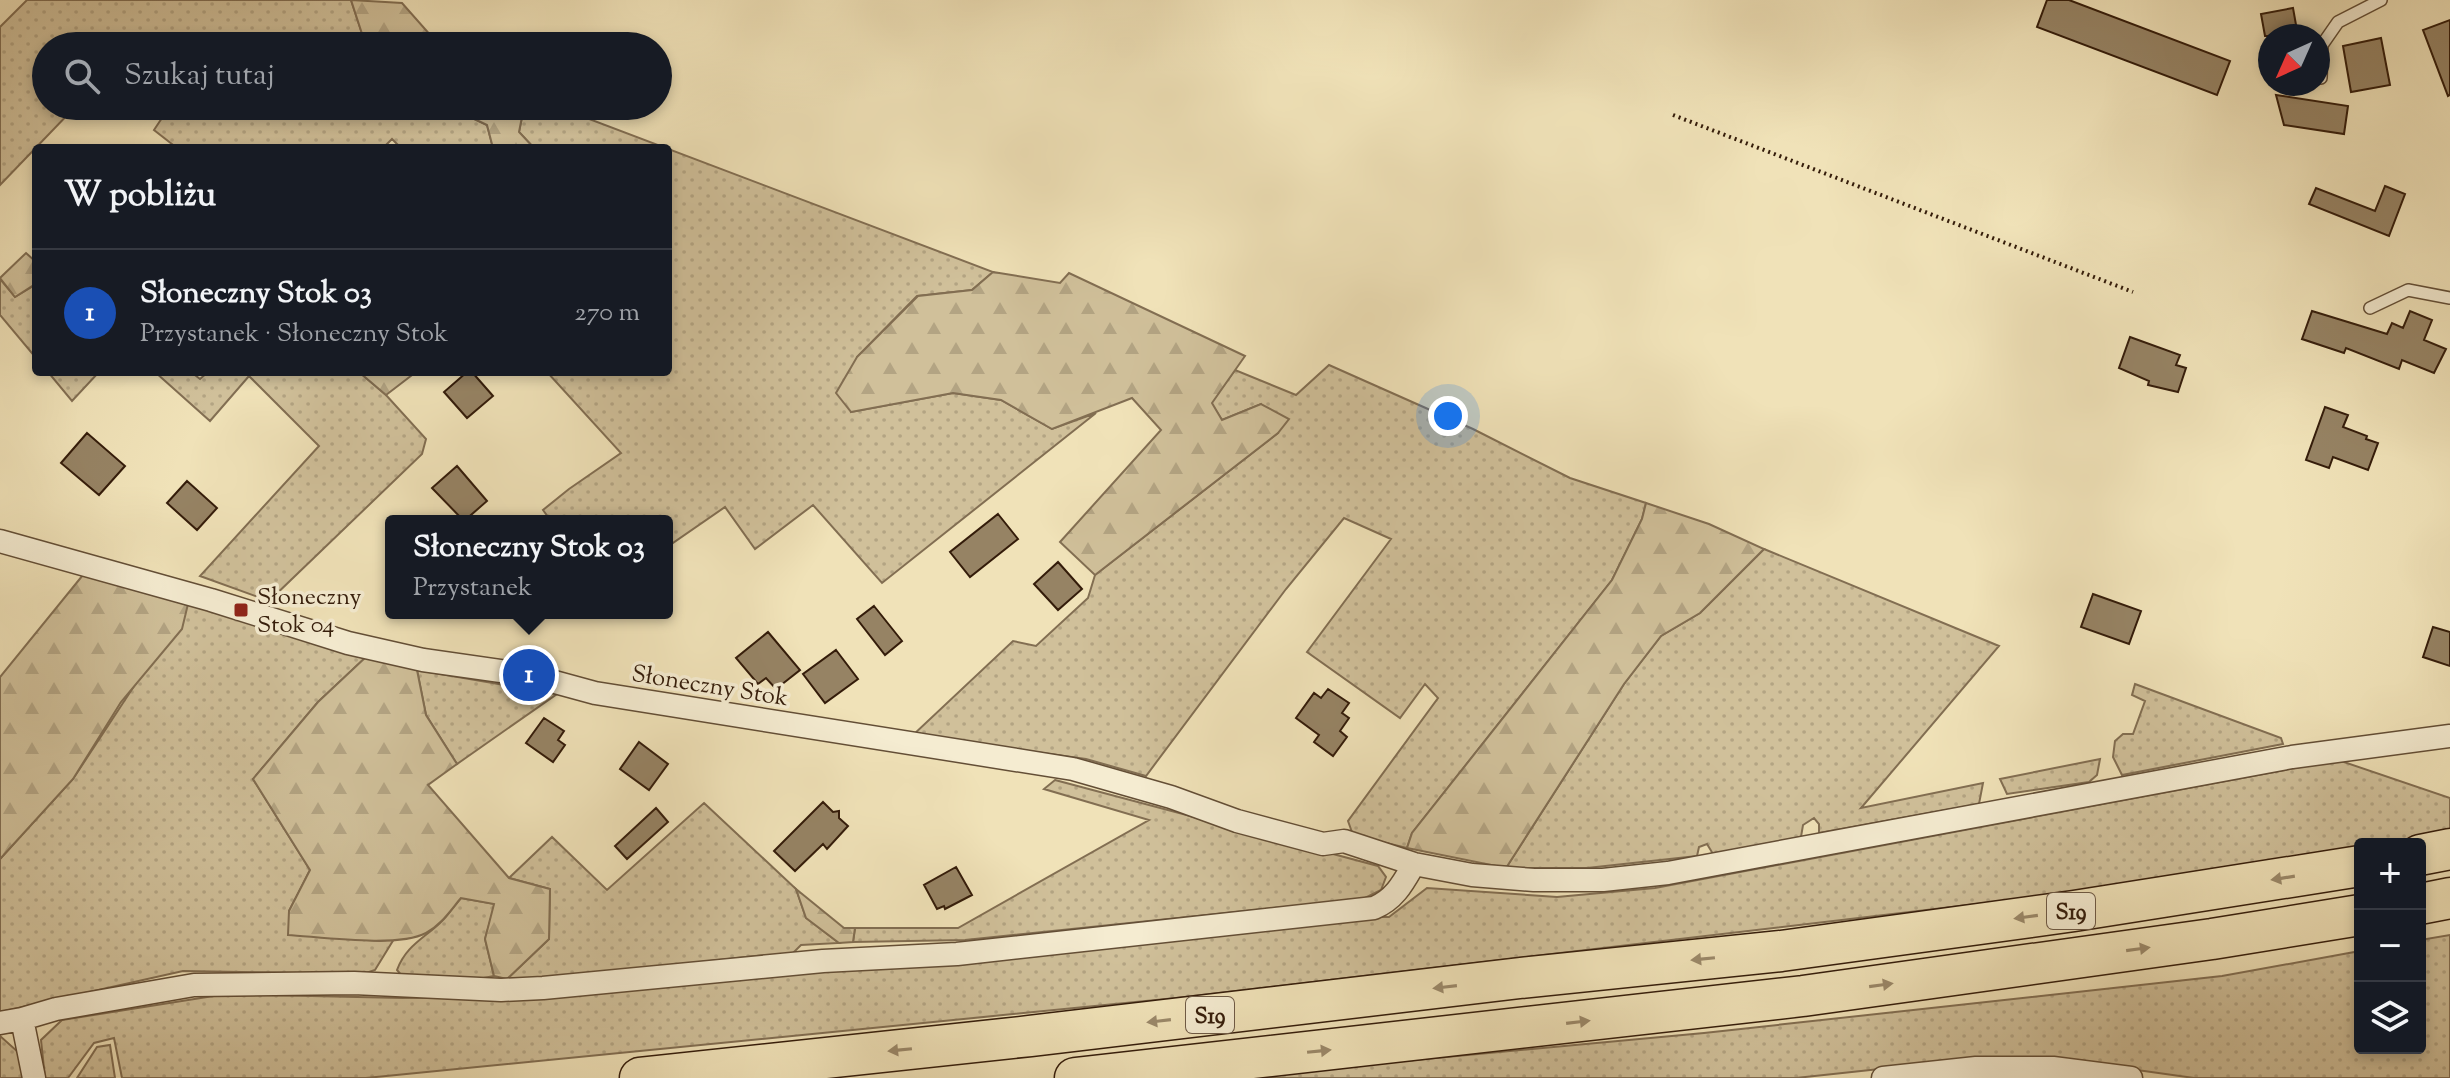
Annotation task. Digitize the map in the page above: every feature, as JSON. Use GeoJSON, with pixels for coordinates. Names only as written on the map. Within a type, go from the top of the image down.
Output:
{"type":"FeatureCollection","features":[{"type":"Feature","properties":{"kind":"highway"},"geometry":{"type":"LineString","coordinates":[[2426,854],[2450,849]]}},
{"type":"Feature","properties":{"kind":"highway","name":"S19"},"geometry":{"type":"LineString","coordinates":[[640,1078],[1781,951],[2074,911],[2354,867]]}},
{"type":"Feature","properties":{"kind":"highway"},"geometry":{"type":"LineString","coordinates":[[2426,903],[2450,898]]}},
{"type":"Feature","properties":{"kind":"highway","name":"S19"},"geometry":{"type":"LineString","coordinates":[[1075,1078],[1803,996],[2354,916]]}},
{"type":"Feature","properties":{"kind":"street","name":"Słoneczny Stok"},"geometry":{"type":"LineString","coordinates":[[0,541],[211,600],[348,643],[423,660],[529,675],[595,693],[1073,769],[1171,797],[1237,821],[1323,844],[1344,841],[1414,864],[1472,875],[1534,880],[1603,880],[1668,873],[2292,757],[2450,736]]}},
{"type":"Feature","properties":{"kind":"street"},"geometry":{"type":"LineString","coordinates":[[34,1078],[11,1021],[56,1009],[194,985],[354,983],[501,990],[823,961],[957,954],[1374,908],[1387,902],[1400,890],[1414,864]]}},
{"type":"Feature","properties":{"kind":"street"},"geometry":{"type":"LineString","coordinates":[[1883,1078],[1976,1068],[2053,1068],[2131,1078]]}},
{"type":"Feature","properties":{"kind":"lane"},"geometry":{"type":"LineString","coordinates":[[2330,34],[2338,22],[2381,0]]}},
{"type":"Feature","properties":{"kind":"lane"},"geometry":{"type":"LineString","coordinates":[[2370,308],[2408,290],[2450,298]]}},
{"type":"Feature","properties":{"kind":"path"},"geometry":{"type":"LineString","coordinates":[[1673,115],[2133,292]]}},
{"type":"Feature","properties":{"kind":"green space"},"geometry":{"type":"Polygon","coordinates":[[[27,0],[351,0],[361,32],[32,32],[32,120],[63,120],[39,144],[32,144],[32,152],[0,185],[0,27],[27,0]]]}},
{"type":"Feature","properties":{"kind":"green space"},"geometry":{"type":"Polygon","coordinates":[[[351,0],[402,3],[428,32],[361,32],[351,0]]]}},
{"type":"Feature","properties":{"kind":"green space"},"geometry":{"type":"Polygon","coordinates":[[[161,120],[476,120],[487,125],[492,144],[397,144],[392,139],[387,144],[172,144],[154,130],[161,120]]]}},
{"type":"Feature","properties":{"kind":"green space"},"geometry":{"type":"Polygon","coordinates":[[[476,120],[521,120],[519,132],[530,144],[492,144],[487,125],[476,120]]]}},
{"type":"Feature","properties":{"kind":"green space"},"geometry":{"type":"Polygon","coordinates":[[[521,120],[592,120],[655,144],[530,144],[519,132],[521,120]]]}},
{"type":"Feature","properties":{"kind":"green space"},"geometry":{"type":"Polygon","coordinates":[[[672,151],[993,272],[972,290],[917,296],[857,357],[851,412],[953,393],[1001,400],[1052,429],[1096,413],[882,583],[813,505],[755,549],[725,507],[673,543],[673,515],[547,515],[543,510],[621,453],[551,376],[672,376],[672,151]]]}},
{"type":"Feature","properties":{"kind":"green space"},"geometry":{"type":"Polygon","coordinates":[[[26,253],[32,258],[32,286],[15,297],[0,278],[26,253]]]}},
{"type":"Feature","properties":{"kind":"green space"},"geometry":{"type":"Polygon","coordinates":[[[993,272],[1060,283],[1069,273],[1245,356],[1212,403],[1222,420],[1261,404],[1289,419],[1278,433],[1095,575],[1060,542],[1161,430],[1132,398],[1052,429],[1001,400],[953,393],[851,412],[836,393],[857,357],[918,296],[972,290],[993,272]]]}},
{"type":"Feature","properties":{"kind":"green space"},"geometry":{"type":"Polygon","coordinates":[[[0,279],[15,297],[32,287],[32,353],[0,315],[0,279]]]}},
{"type":"Feature","properties":{"kind":"green space"},"geometry":{"type":"Polygon","coordinates":[[[1329,365],[1473,429],[1570,478],[1646,503],[1642,519],[1612,580],[1412,833],[1407,848],[1353,835],[1348,821],[1438,698],[1425,684],[1400,718],[1307,652],[1391,539],[1344,518],[1286,589],[1146,776],[1086,759],[913,735],[1013,641],[1036,646],[1088,598],[1095,575],[1278,433],[1261,404],[1222,420],[1211,403],[1235,370],[1296,395],[1329,365]]]}},
{"type":"Feature","properties":{"kind":"green space"},"geometry":{"type":"Polygon","coordinates":[[[51,376],[95,376],[72,401],[51,376]]]}},
{"type":"Feature","properties":{"kind":"green space"},"geometry":{"type":"Polygon","coordinates":[[[159,376],[196,376],[200,379],[203,376],[249,376],[210,421],[159,376]]]}},
{"type":"Feature","properties":{"kind":"green space"},"geometry":{"type":"Polygon","coordinates":[[[249,376],[364,376],[386,395],[426,439],[422,454],[269,601],[200,576],[319,446],[249,376]]]}},
{"type":"Feature","properties":{"kind":"green space"},"geometry":{"type":"Polygon","coordinates":[[[364,376],[411,376],[386,395],[364,376]]]}},
{"type":"Feature","properties":{"kind":"green space"},"geometry":{"type":"Polygon","coordinates":[[[1646,503],[1709,524],[1764,549],[1700,613],[1661,636],[1624,684],[1506,868],[1407,848],[1412,833],[1612,580],[1642,519],[1646,503]]]}},
{"type":"Feature","properties":{"kind":"green space"},"geometry":{"type":"Polygon","coordinates":[[[1764,549],[1999,646],[1861,808],[1983,783],[1979,804],[1819,833],[1819,824],[1814,818],[1803,825],[1801,837],[1713,854],[1707,844],[1699,847],[1697,856],[1587,868],[1506,868],[1624,684],[1661,636],[1700,613],[1764,549]]]}},
{"type":"Feature","properties":{"kind":"green space"},"geometry":{"type":"Polygon","coordinates":[[[87,570],[188,604],[182,629],[121,702],[73,779],[0,859],[0,677],[87,570]]]}},
{"type":"Feature","properties":{"kind":"green space"},"geometry":{"type":"Polygon","coordinates":[[[188,604],[367,656],[318,702],[253,779],[310,870],[289,911],[289,934],[380,941],[394,939],[375,970],[363,974],[183,971],[0,1012],[0,859],[73,779],[188,604]]]}},
{"type":"Feature","properties":{"kind":"green space"},"geometry":{"type":"Polygon","coordinates":[[[367,656],[417,670],[426,715],[457,764],[428,785],[509,878],[550,889],[549,939],[507,979],[494,976],[485,939],[494,904],[461,898],[431,930],[397,940],[288,935],[289,911],[310,870],[253,779],[318,702],[367,656]]]}},
{"type":"Feature","properties":{"kind":"green space"},"geometry":{"type":"Polygon","coordinates":[[[417,670],[557,694],[457,764],[426,715],[417,670]]]}},
{"type":"Feature","properties":{"kind":"green space"},"geometry":{"type":"Polygon","coordinates":[[[2135,684],[2281,738],[2283,744],[2122,775],[2113,757],[2115,741],[2123,734],[2133,734],[2145,701],[2132,695],[2135,684]]]}},
{"type":"Feature","properties":{"kind":"green space"},"geometry":{"type":"Polygon","coordinates":[[[2100,759],[2097,775],[2089,782],[2007,794],[2000,779],[2100,759]]]}},
{"type":"Feature","properties":{"kind":"green space"},"geometry":{"type":"Polygon","coordinates":[[[2338,760],[2450,798],[2450,832],[2418,838],[2354,838],[2354,850],[2083,891],[1176,998],[366,1078],[122,1078],[114,1038],[94,1043],[68,1078],[45,1078],[41,1040],[62,1020],[226,994],[403,998],[530,996],[1362,917],[1389,917],[1427,888],[1557,897],[1655,888],[2338,760]]]}},
{"type":"Feature","properties":{"kind":"green space"},"geometry":{"type":"Polygon","coordinates":[[[1055,780],[1378,866],[1386,877],[1381,890],[1363,899],[965,940],[853,942],[855,928],[958,928],[1149,820],[1044,789],[1055,780]]]}},
{"type":"Feature","properties":{"kind":"green space"},"geometry":{"type":"Polygon","coordinates":[[[704,803],[796,889],[806,918],[839,943],[801,945],[788,958],[765,955],[536,980],[507,979],[549,939],[550,889],[509,878],[552,837],[607,890],[704,803]]]}},
{"type":"Feature","properties":{"kind":"green space"},"geometry":{"type":"Polygon","coordinates":[[[796,889],[844,928],[855,928],[853,942],[839,943],[806,918],[796,889]]]}},
{"type":"Feature","properties":{"kind":"green space"},"geometry":{"type":"Polygon","coordinates":[[[461,898],[495,904],[485,939],[494,976],[478,979],[402,976],[397,970],[405,955],[443,920],[461,898]]]}},
{"type":"Feature","properties":{"kind":"green space"},"geometry":{"type":"Polygon","coordinates":[[[2450,935],[2450,1078],[2194,1078],[2080,1062],[1889,1068],[1796,1078],[1252,1078],[1704,1033],[2222,976],[2354,952],[2354,1054],[2426,1054],[2426,939],[2450,935]]]}},
{"type":"Feature","properties":{"kind":"green space"},"geometry":{"type":"Polygon","coordinates":[[[0,1036],[18,1052],[26,1078],[0,1078],[0,1036]]]}},
{"type":"Feature","properties":{"kind":"green space"},"geometry":{"type":"Polygon","coordinates":[[[110,1045],[115,1078],[77,1078],[97,1047],[110,1045]]]}},
{"type":"Feature","properties":{"kind":"building"},"geometry":{"type":"Polygon","coordinates":[[[2047,0],[2069,0],[2230,61],[2217,95],[2037,27],[2047,0]]]}},
{"type":"Feature","properties":{"kind":"building"},"geometry":{"type":"Polygon","coordinates":[[[2293,8],[2296,24],[2263,24],[2261,14],[2293,8]]]}},
{"type":"Feature","properties":{"kind":"building"},"geometry":{"type":"Polygon","coordinates":[[[2450,20],[2450,95],[2448,96],[2423,30],[2450,20]]]}},
{"type":"Feature","properties":{"kind":"building"},"geometry":{"type":"Polygon","coordinates":[[[2381,38],[2390,85],[2351,92],[2343,46],[2381,38]]]}},
{"type":"Feature","properties":{"kind":"building"},"geometry":{"type":"Polygon","coordinates":[[[2276,96],[2348,106],[2344,134],[2284,125],[2276,96]]]}},
{"type":"Feature","properties":{"kind":"building"},"geometry":{"type":"Polygon","coordinates":[[[2385,186],[2405,194],[2389,236],[2309,204],[2316,188],[2375,211],[2385,186]]]}},
{"type":"Feature","properties":{"kind":"building"},"geometry":{"type":"Polygon","coordinates":[[[2312,311],[2387,334],[2392,323],[2403,328],[2410,311],[2432,320],[2424,340],[2446,349],[2434,373],[2402,360],[2399,369],[2346,348],[2344,353],[2302,339],[2312,311]]]}},
{"type":"Feature","properties":{"kind":"building"},"geometry":{"type":"Polygon","coordinates":[[[2130,337],[2180,355],[2176,365],[2186,368],[2178,392],[2148,385],[2149,381],[2119,368],[2130,337]]]}},
{"type":"Feature","properties":{"kind":"building"},"geometry":{"type":"Polygon","coordinates":[[[462,376],[476,376],[493,396],[467,418],[444,392],[462,376]]]}},
{"type":"Feature","properties":{"kind":"building"},"geometry":{"type":"Polygon","coordinates":[[[2325,407],[2348,415],[2343,427],[2378,443],[2368,470],[2333,457],[2329,468],[2306,460],[2325,407]]]}},
{"type":"Feature","properties":{"kind":"building"},"geometry":{"type":"Polygon","coordinates":[[[87,433],[125,466],[99,495],[61,463],[87,433]]]}},
{"type":"Feature","properties":{"kind":"building"},"geometry":{"type":"Polygon","coordinates":[[[457,466],[487,501],[471,515],[458,515],[432,488],[457,466]]]}},
{"type":"Feature","properties":{"kind":"building"},"geometry":{"type":"Polygon","coordinates":[[[187,481],[217,508],[197,530],[167,503],[187,481]]]}},
{"type":"Feature","properties":{"kind":"building"},"geometry":{"type":"Polygon","coordinates":[[[998,514],[1018,539],[970,577],[950,552],[998,514]]]}},
{"type":"Feature","properties":{"kind":"building"},"geometry":{"type":"Polygon","coordinates":[[[1058,562],[1082,589],[1058,610],[1034,584],[1058,562]]]}},
{"type":"Feature","properties":{"kind":"building"},"geometry":{"type":"Polygon","coordinates":[[[2093,594],[2141,611],[2129,644],[2081,627],[2093,594]]]}},
{"type":"Feature","properties":{"kind":"building"},"geometry":{"type":"Polygon","coordinates":[[[874,606],[902,641],[885,655],[857,619],[874,606]]]}},
{"type":"Feature","properties":{"kind":"building"},"geometry":{"type":"Polygon","coordinates":[[[2433,627],[2450,632],[2450,666],[2423,657],[2433,627]]]}},
{"type":"Feature","properties":{"kind":"building"},"geometry":{"type":"Polygon","coordinates":[[[768,632],[800,670],[776,689],[766,678],[758,684],[736,658],[768,632]]]}},
{"type":"Feature","properties":{"kind":"building"},"geometry":{"type":"Polygon","coordinates":[[[836,650],[858,679],[825,703],[803,674],[836,650]]]}},
{"type":"Feature","properties":{"kind":"building"},"geometry":{"type":"Polygon","coordinates":[[[1328,689],[1349,703],[1342,713],[1349,718],[1340,731],[1347,737],[1333,756],[1314,742],[1319,735],[1296,718],[1314,693],[1321,698],[1328,689]]]}},
{"type":"Feature","properties":{"kind":"building"},"geometry":{"type":"Polygon","coordinates":[[[544,718],[564,731],[558,740],[565,745],[553,762],[526,743],[544,718]]]}},
{"type":"Feature","properties":{"kind":"building"},"geometry":{"type":"Polygon","coordinates":[[[639,742],[668,764],[649,790],[620,769],[639,742]]]}},
{"type":"Feature","properties":{"kind":"building"},"geometry":{"type":"Polygon","coordinates":[[[823,802],[833,812],[839,811],[839,818],[848,826],[827,849],[823,844],[795,871],[774,851],[823,802]]]}},
{"type":"Feature","properties":{"kind":"building"},"geometry":{"type":"Polygon","coordinates":[[[656,808],[668,822],[627,859],[615,846],[656,808]]]}},
{"type":"Feature","properties":{"kind":"building"},"geometry":{"type":"Polygon","coordinates":[[[956,867],[972,895],[945,909],[944,906],[937,909],[924,885],[956,867]]]}},
{"type":"Feature","properties":{"kind":"place","name":"Słoneczny Stok 04"},"geometry":{"type":"Point","coordinates":[241,610]}},
{"type":"Feature","properties":{"kind":"place","name":"Słoneczny Stok 03"},"geometry":{"type":"Point","coordinates":[529,675]}}]}
